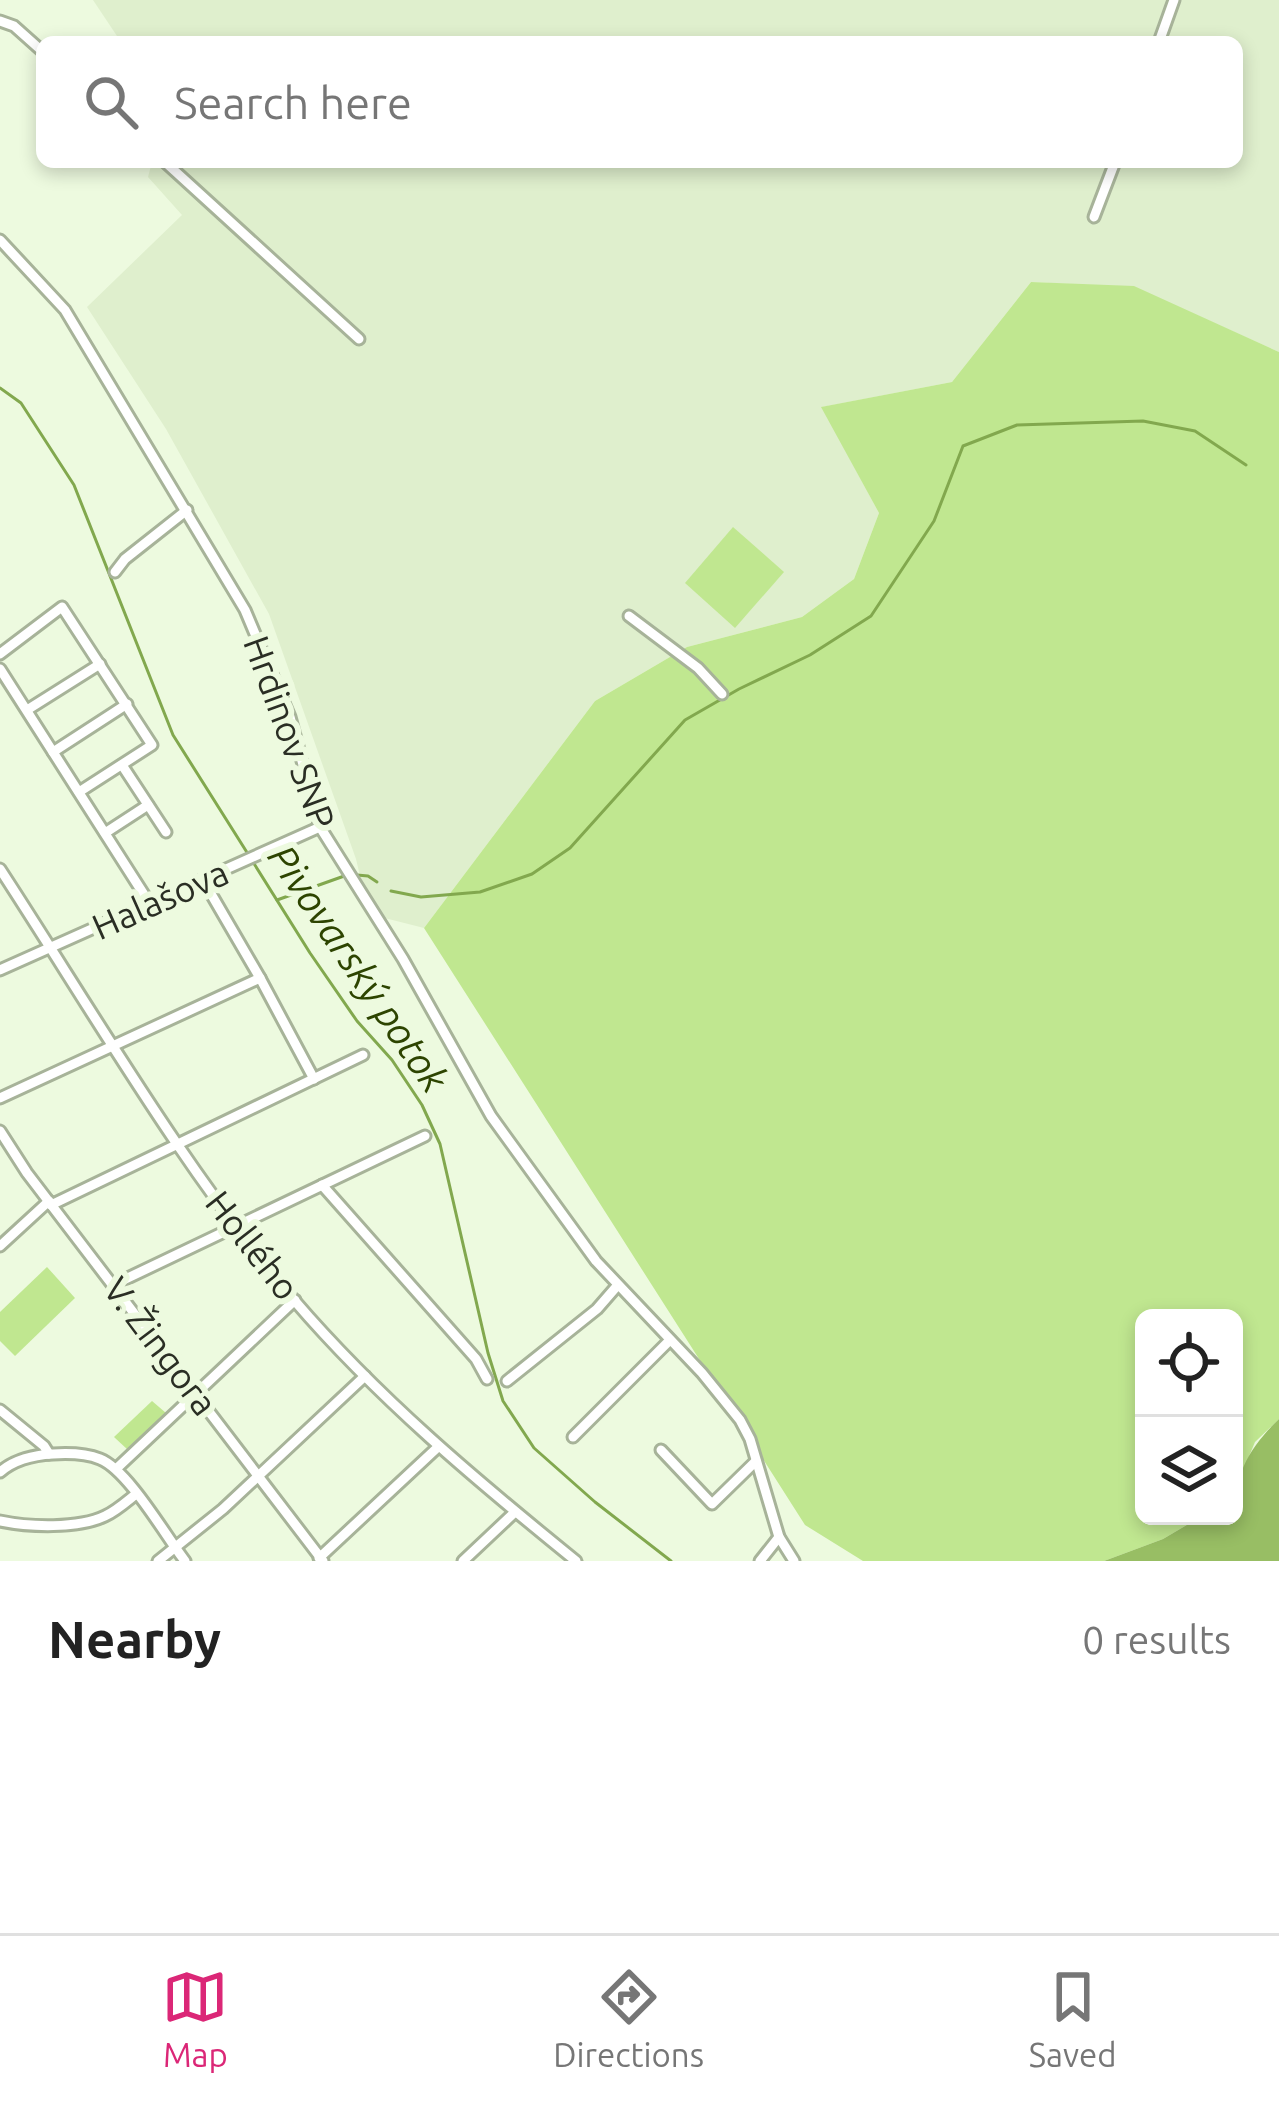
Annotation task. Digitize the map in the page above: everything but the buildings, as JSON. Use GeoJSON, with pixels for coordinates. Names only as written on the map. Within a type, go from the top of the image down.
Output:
{"type":"FeatureCollection","features":[{"type":"Feature","properties":{"kind":"street"},"geometry":{"type":"LineString","coordinates":[[1161,36],[1174,0]]}},
{"type":"Feature","properties":{"kind":"street"},"geometry":{"type":"LineString","coordinates":[[0,26],[14,26],[36,46]]}},
{"type":"Feature","properties":{"kind":"street"},"geometry":{"type":"LineString","coordinates":[[171,168],[359,339]]}},
{"type":"Feature","properties":{"kind":"street"},"geometry":{"type":"LineString","coordinates":[[1094,218],[1112,168]]}},
{"type":"Feature","properties":{"kind":"street","name":"Hrdinov SNP"},"geometry":{"type":"LineString","coordinates":[[0,240],[65,310],[245,610],[280,688],[320,827],[433,1009],[491,1116],[617,1286],[702,1373],[740,1420],[750,1438],[779,1537],[794,1561]]}},
{"type":"Feature","properties":{"kind":"street"},"geometry":{"type":"LineString","coordinates":[[115,572],[124,559],[187,510]]}},
{"type":"Feature","properties":{"kind":"street"},"geometry":{"type":"LineString","coordinates":[[0,655],[62,607],[152,745],[79,792]]}},
{"type":"Feature","properties":{"kind":"street"},"geometry":{"type":"LineString","coordinates":[[629,616],[675,649],[722,694]]}},
{"type":"Feature","properties":{"kind":"street"},"geometry":{"type":"LineString","coordinates":[[27,710],[100,664]]}},
{"type":"Feature","properties":{"kind":"street"},"geometry":{"type":"LineString","coordinates":[[0,669],[150,904]]}},
{"type":"Feature","properties":{"kind":"street"},"geometry":{"type":"LineString","coordinates":[[53,752],[127,704]]}},
{"type":"Feature","properties":{"kind":"street"},"geometry":{"type":"LineString","coordinates":[[122,765],[166,832]]}},
{"type":"Feature","properties":{"kind":"street"},"geometry":{"type":"LineString","coordinates":[[105,833],[148,805]]}},
{"type":"Feature","properties":{"kind":"street","name":"Halašova"},"geometry":{"type":"LineString","coordinates":[[0,970],[320,827]]}},
{"type":"Feature","properties":{"kind":"street","name":"Hollého"},"geometry":{"type":"LineString","coordinates":[[0,869],[177,1145],[295,1300],[438,1447],[576,1561]]}},
{"type":"Feature","properties":{"kind":"street"},"geometry":{"type":"LineString","coordinates":[[203,880],[314,1079]]}},
{"type":"Feature","properties":{"kind":"street"},"geometry":{"type":"LineString","coordinates":[[0,1098],[260,978]]}},
{"type":"Feature","properties":{"kind":"street"},"geometry":{"type":"LineString","coordinates":[[0,1246],[50,1203],[363,1055]]}},
{"type":"Feature","properties":{"kind":"street","name":"V. Žingora"},"geometry":{"type":"LineString","coordinates":[[0,1130],[320,1560]]}},
{"type":"Feature","properties":{"kind":"street"},"geometry":{"type":"LineString","coordinates":[[113,1285],[424,1136]]}},
{"type":"Feature","properties":{"kind":"street"},"geometry":{"type":"LineString","coordinates":[[322,1185],[476,1359],[487,1379]]}},
{"type":"Feature","properties":{"kind":"street"},"geometry":{"type":"LineString","coordinates":[[506,1381],[597,1309],[617,1286]]}},
{"type":"Feature","properties":{"kind":"street"},"geometry":{"type":"LineString","coordinates":[[116,1469],[295,1300]]}},
{"type":"Feature","properties":{"kind":"street"},"geometry":{"type":"LineString","coordinates":[[573,1437],[670,1340]]}},
{"type":"Feature","properties":{"kind":"street"},"geometry":{"type":"LineString","coordinates":[[158,1561],[259,1476],[364,1376]]}},
{"type":"Feature","properties":{"kind":"street"},"geometry":{"type":"LineString","coordinates":[[0,1410],[49,1454]]}},
{"type":"Feature","properties":{"kind":"street"},"geometry":{"type":"LineString","coordinates":[[320,1560],[438,1447]]}},
{"type":"Feature","properties":{"kind":"street"},"geometry":{"type":"LineString","coordinates":[[661,1450],[712,1504],[757,1461]]}},
{"type":"Feature","properties":{"kind":"street"},"geometry":{"type":"LineString","coordinates":[[0,1472],[16,1461],[49,1454],[91,1456],[116,1469],[185,1561]]}},
{"type":"Feature","properties":{"kind":"street"},"geometry":{"type":"LineString","coordinates":[[0,1521],[28,1526],[86,1522],[102,1518],[136,1494]]}},
{"type":"Feature","properties":{"kind":"street"},"geometry":{"type":"LineString","coordinates":[[463,1561],[515,1512]]}},
{"type":"Feature","properties":{"kind":"street"},"geometry":{"type":"LineString","coordinates":[[760,1561],[779,1537]]}},
{"type":"Feature","properties":{"kind":"shaded area"},"geometry":{"type":"Polygon","coordinates":[[[93,0],[1279,0],[1279,352],[1134,287],[1031,282],[952,382],[822,407],[879,513],[854,579],[802,617],[687,647],[595,701],[424,928],[369,914],[356,859],[269,614],[166,429],[87,307],[182,215],[148,177],[150,168],[1243,168],[1243,36],[117,36],[93,0]]]}},
{"type":"Feature","properties":{"kind":"green space"},"geometry":{"type":"Polygon","coordinates":[[[1031,282],[1134,286],[1279,352],[1279,1419],[1255,1442],[1243,1471],[1243,1309],[1135,1309],[1135,1525],[1187,1525],[1104,1561],[863,1561],[805,1525],[424,928],[595,701],[687,647],[802,617],[854,579],[879,513],[821,407],[952,382],[1031,282]]]}},
{"type":"Feature","properties":{"kind":"green space"},"geometry":{"type":"Polygon","coordinates":[[[733,527],[784,572],[735,628],[685,583],[733,527]]]}},
{"type":"Feature","properties":{"kind":"green space"},"geometry":{"type":"Polygon","coordinates":[[[47,1267],[75,1298],[15,1356],[0,1341],[0,1312],[47,1267]]]}},
{"type":"Feature","properties":{"kind":"green space"},"geometry":{"type":"Polygon","coordinates":[[[152,1401],[166,1413],[128,1450],[114,1437],[152,1401]]]}},
{"type":"Feature","properties":{"kind":"green space"},"geometry":{"type":"Polygon","coordinates":[[[1279,1419],[1279,1561],[1104,1561],[1187,1525],[1243,1525],[1243,1470],[1279,1419]]]}},
{"type":"Feature","properties":{"kind":"waterway","name":"Pivovarský potok"},"geometry":{"type":"LineString","coordinates":[[0,388],[21,403],[74,485],[173,735],[248,854]]}},
{"type":"Feature","properties":{"kind":"waterway"},"geometry":{"type":"LineString","coordinates":[[391,891],[421,897],[480,892],[532,874],[570,848],[685,720],[810,655],[871,616],[934,521],[963,446],[1017,425],[1143,421],[1195,431],[1246,465]]}},
{"type":"Feature","properties":{"kind":"waterway","name":"Pivovarský potok"},"geometry":{"type":"LineString","coordinates":[[253,862],[357,1021],[392,1060],[422,1105],[440,1144],[503,1401],[534,1448],[671,1561]]}},
{"type":"Feature","properties":{"kind":"waterway"},"geometry":{"type":"LineString","coordinates":[[277,900],[347,875]]}},
{"type":"Feature","properties":{"kind":"waterway"},"geometry":{"type":"LineString","coordinates":[[357,875],[377,882]]}}]}
